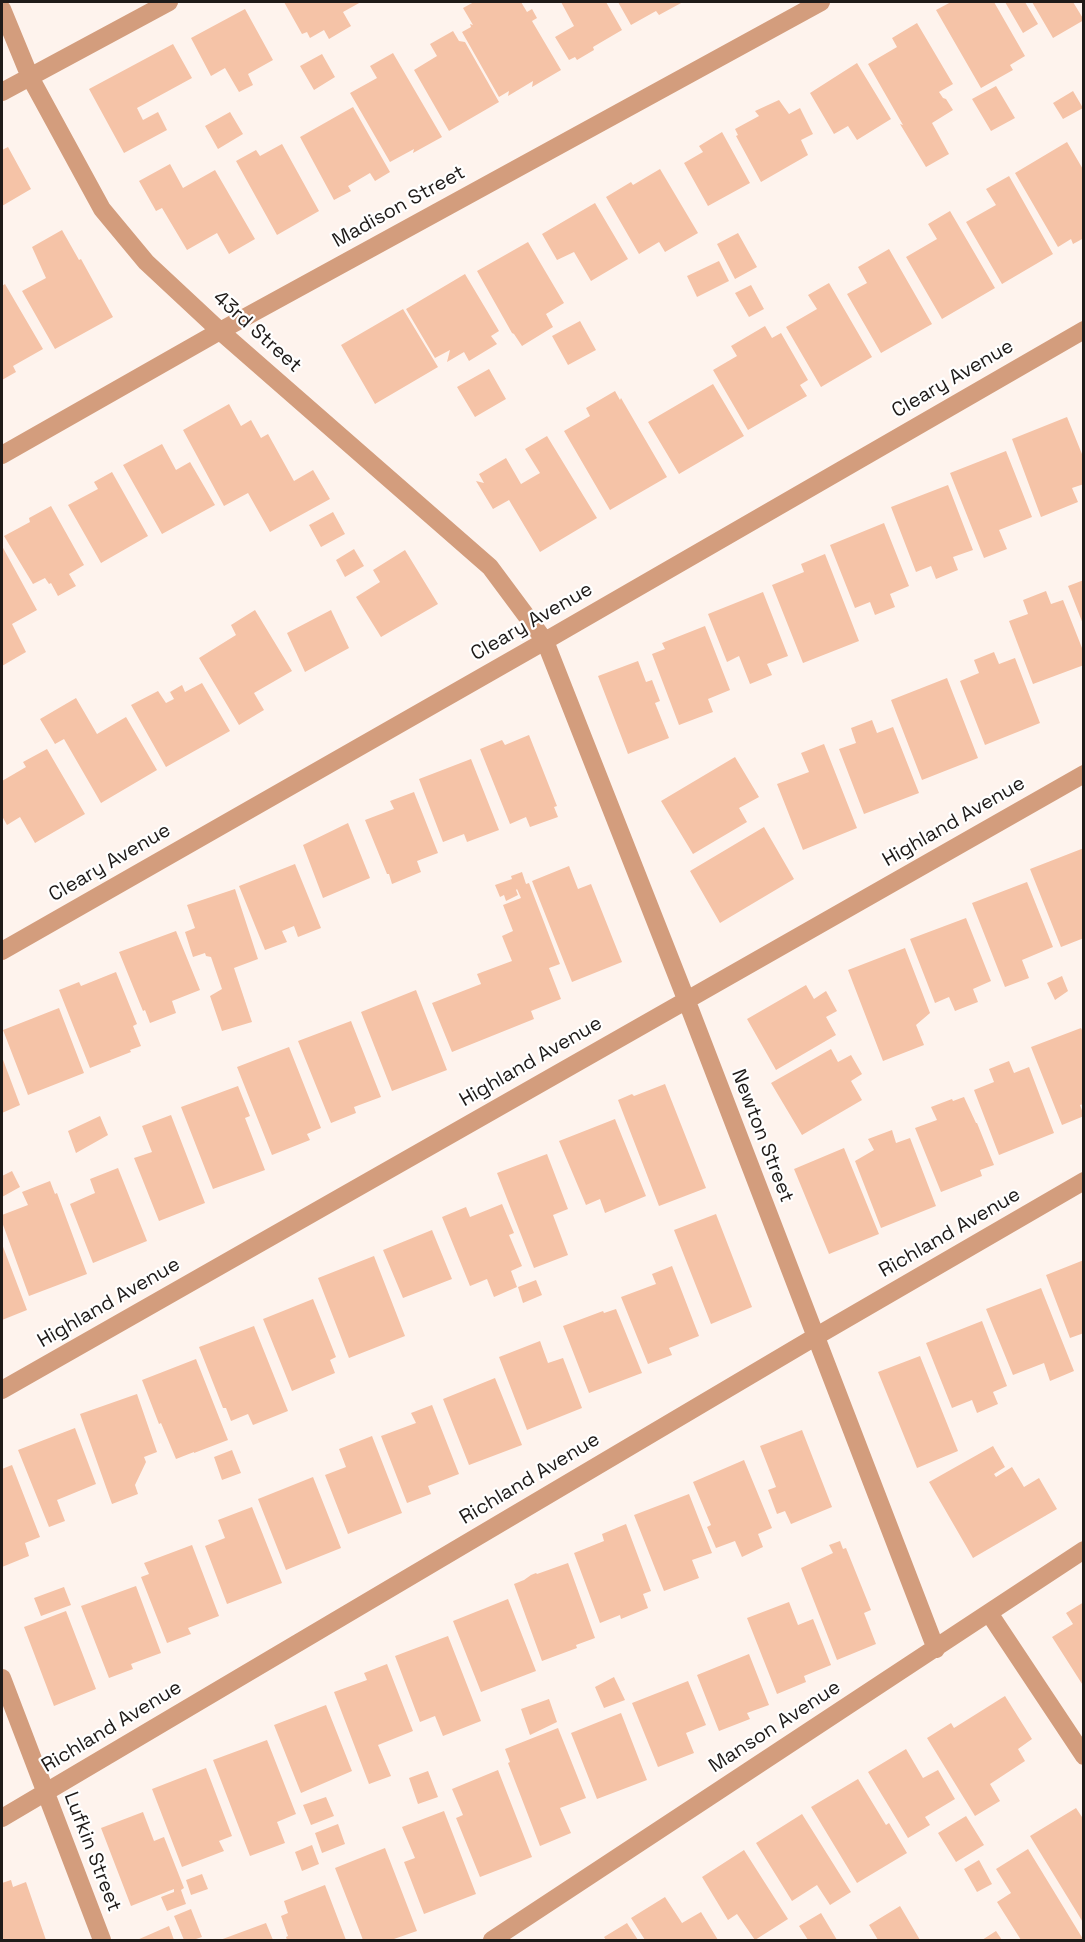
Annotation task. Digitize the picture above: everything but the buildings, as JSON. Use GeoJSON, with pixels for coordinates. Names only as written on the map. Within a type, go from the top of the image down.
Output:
{"type":"FeatureCollection","features":[{"type":"Feature","properties":{"kind":"street"},"geometry":{"type":"LineString","coordinates":[[2,92],[168,2]]}},
{"type":"Feature","properties":{"kind":"street","name":"Madison Street"},"geometry":{"type":"LineString","coordinates":[[2,455],[220,331],[821,2]]}},
{"type":"Feature","properties":{"kind":"street","name":"43rd Street"},"geometry":{"type":"LineString","coordinates":[[2,9],[30,77],[102,209],[146,262],[220,331],[490,567],[545,640]]}},
{"type":"Feature","properties":{"kind":"street","name":"Cleary Avenue"},"geometry":{"type":"LineString","coordinates":[[2,951],[1083,330]]}},
{"type":"Feature","properties":{"kind":"street","name":"Newton Street"},"geometry":{"type":"LineString","coordinates":[[545,640],[936,1649]]}},
{"type":"Feature","properties":{"kind":"street","name":"Highland Avenue"},"geometry":{"type":"LineString","coordinates":[[2,1390],[1083,774]]}},
{"type":"Feature","properties":{"kind":"street","name":"Richland Avenue"},"geometry":{"type":"LineString","coordinates":[[2,1818],[1083,1181]]}},
{"type":"Feature","properties":{"kind":"street","name":"Manson Avenue"},"geometry":{"type":"LineString","coordinates":[[492,1941],[1083,1550]]}},
{"type":"Feature","properties":{"kind":"street"},"geometry":{"type":"LineString","coordinates":[[989,1612],[1083,1756]]}},
{"type":"Feature","properties":{"kind":"street","name":"Lufkin Street"},"geometry":{"type":"LineString","coordinates":[[2,1678],[102,1941]]}}]}
